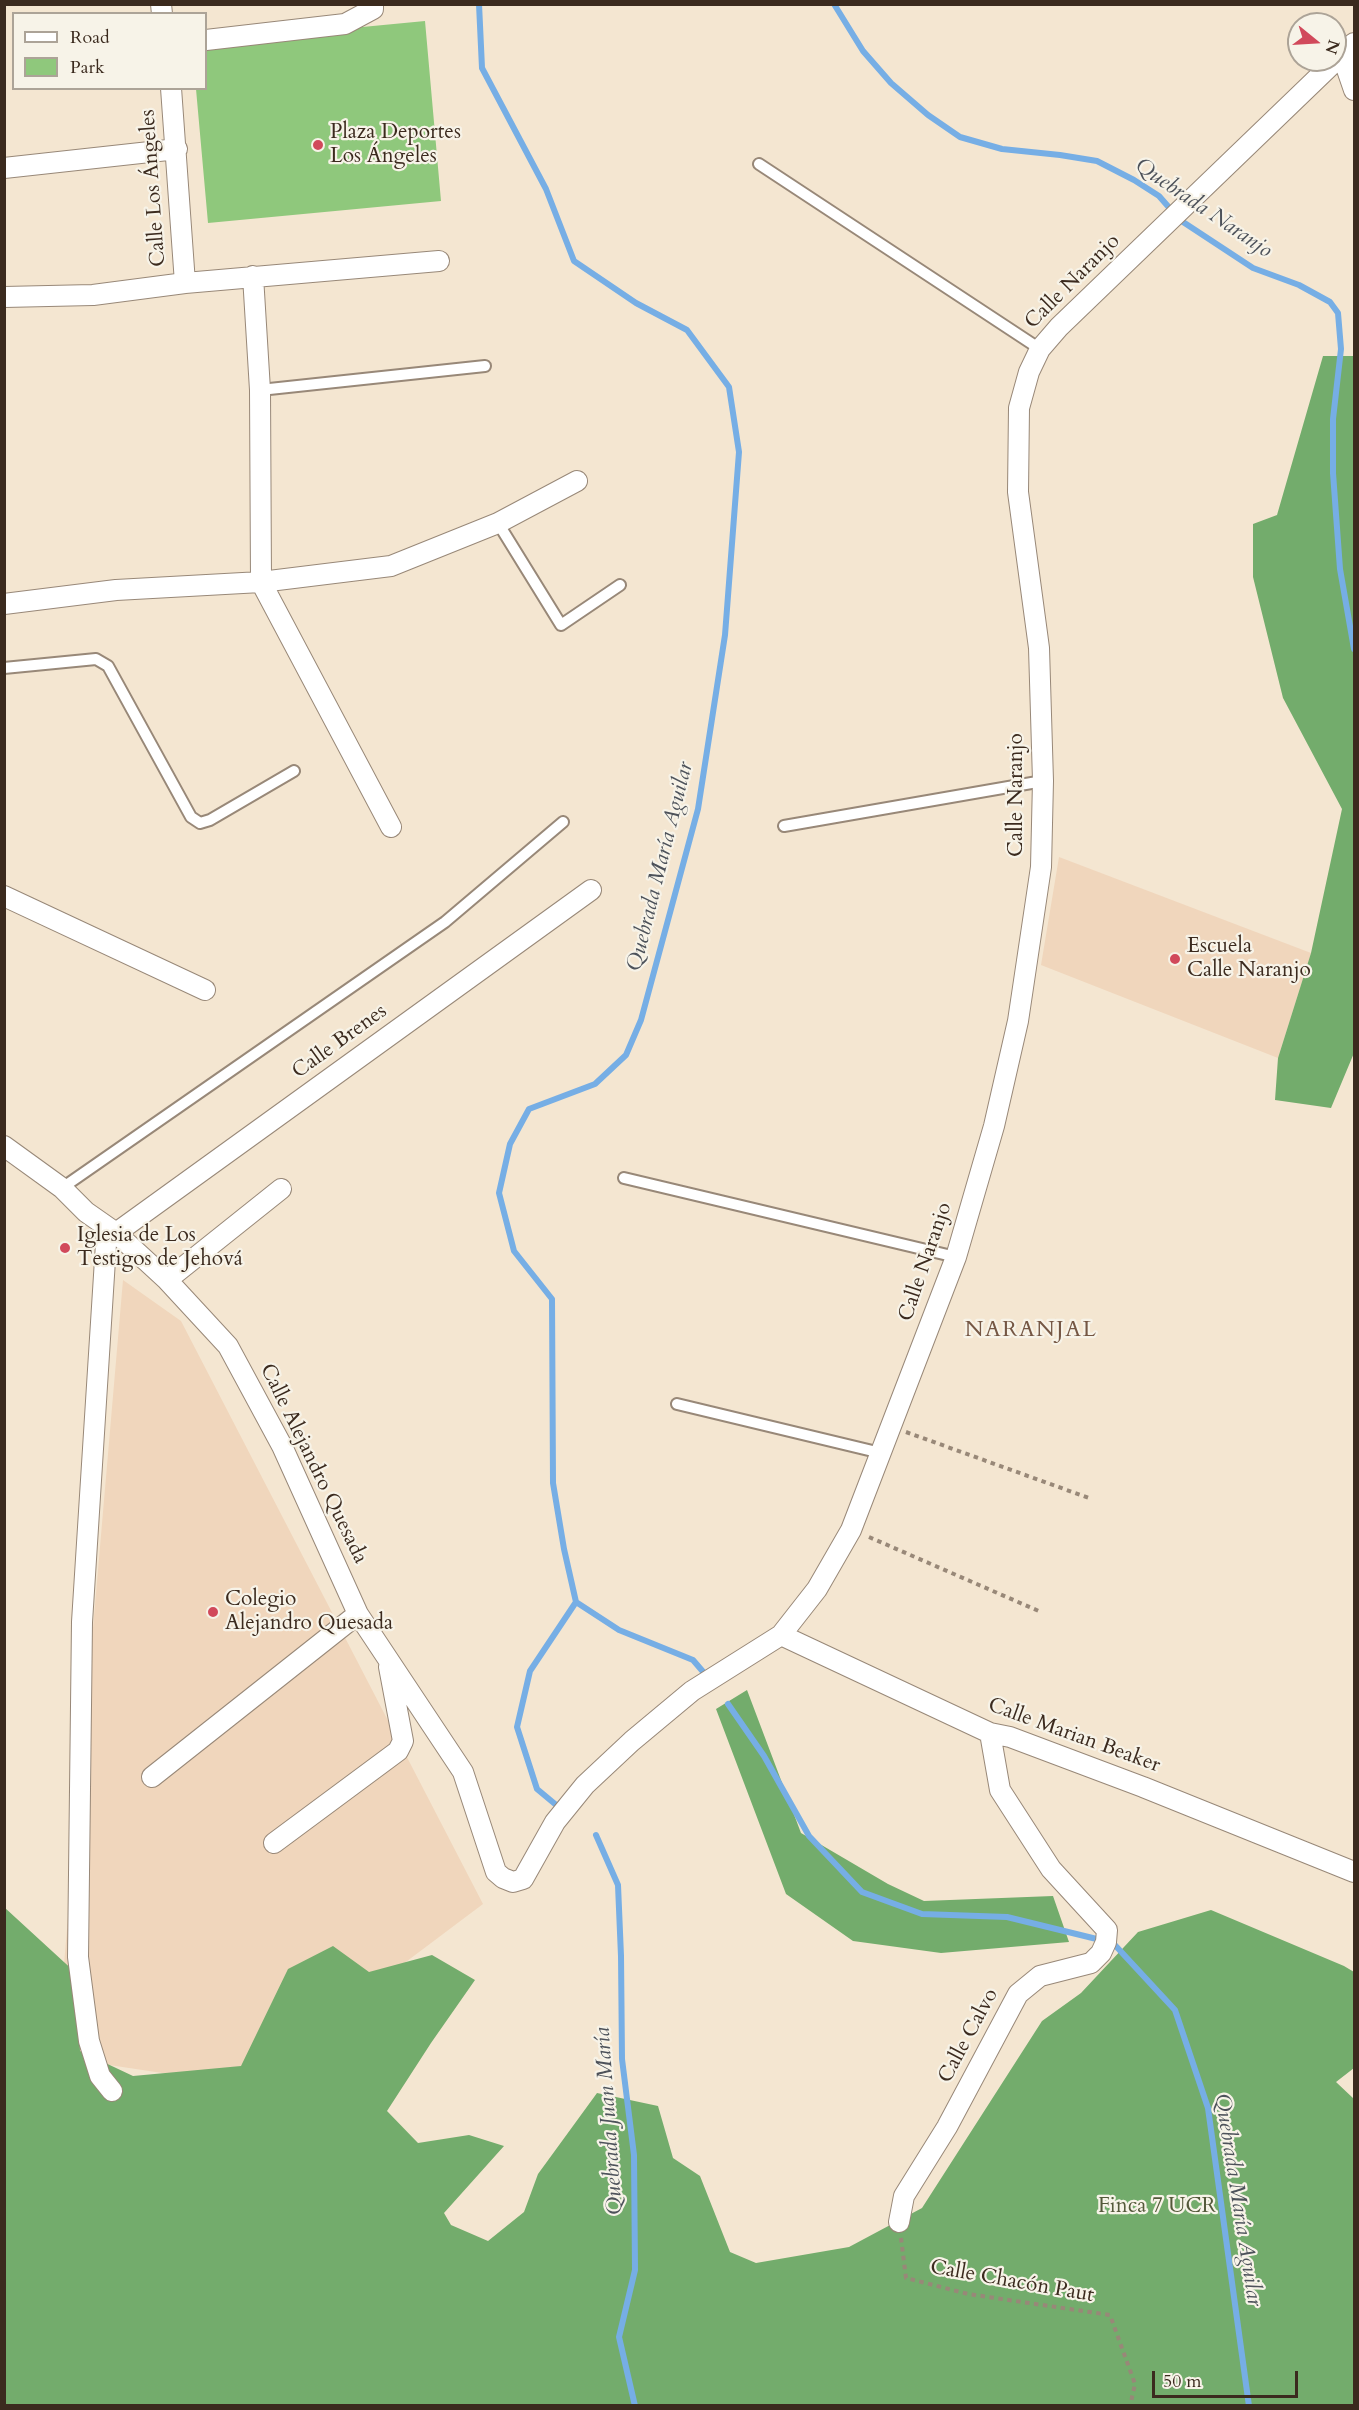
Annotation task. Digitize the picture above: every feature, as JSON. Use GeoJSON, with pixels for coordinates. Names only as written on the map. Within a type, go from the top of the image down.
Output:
{"type":"FeatureCollection","features":[{"type":"Feature","properties":{"kind":"street"},"geometry":{"type":"LineString","coordinates":[[207,40],[345,24],[373,7]]}},
{"type":"Feature","properties":{"kind":"street"},"geometry":{"type":"LineString","coordinates":[[1348,49],[1354,90]]}},
{"type":"Feature","properties":{"kind":"street","name":"Calle Naranjo"},"geometry":{"type":"LineString","coordinates":[[781,1635],[817,1589],[851,1530],[881,1453],[956,1257],[994,1126],[1018,1021],[1041,867],[1039,648],[1018,492],[1019,408],[1029,372],[1040,349],[1059,327],[1348,49]]}},
{"type":"Feature","properties":{"kind":"street","name":"Calle Los Ángeles"},"geometry":{"type":"LineString","coordinates":[[4,297],[93,295],[185,283],[171,90]]}},
{"type":"Feature","properties":{"kind":"street"},"geometry":{"type":"LineString","coordinates":[[4,168],[177,149]]}},
{"type":"Feature","properties":{"kind":"street"},"geometry":{"type":"LineString","coordinates":[[185,283],[439,261]]}},
{"type":"Feature","properties":{"kind":"street"},"geometry":{"type":"LineString","coordinates":[[253,276],[260,390],[261,582],[391,827]]}},
{"type":"Feature","properties":{"kind":"street"},"geometry":{"type":"LineString","coordinates":[[4,604],[116,590],[261,582],[391,566],[498,523],[577,481]]}},
{"type":"Feature","properties":{"kind":"street","name":"Calle Brenes"},"geometry":{"type":"LineString","coordinates":[[112,1231],[591,890]]}},
{"type":"Feature","properties":{"kind":"street"},"geometry":{"type":"LineString","coordinates":[[4,896],[205,990]]}},
{"type":"Feature","properties":{"kind":"street","name":"Calle Alejandro Quesada"},"geometry":{"type":"LineString","coordinates":[[4,1146],[62,1188],[86,1212],[112,1231],[167,1280],[228,1346],[282,1446],[358,1614],[463,1772],[496,1872],[503,1878],[513,1882],[523,1879],[555,1822],[585,1785],[632,1741],[692,1691],[781,1635]]}},
{"type":"Feature","properties":{"kind":"street"},"geometry":{"type":"LineString","coordinates":[[167,1280],[281,1189]]}},
{"type":"Feature","properties":{"kind":"street"},"geometry":{"type":"LineString","coordinates":[[112,1231],[104,1308],[82,1622],[78,1958],[88,2041],[100,2076],[112,2091]]}},
{"type":"Feature","properties":{"kind":"street"},"geometry":{"type":"LineString","coordinates":[[152,1777],[358,1614]]}},
{"type":"Feature","properties":{"kind":"street","name":"Calle Marian Beaker"},"geometry":{"type":"LineString","coordinates":[[781,1635],[990,1733],[1010,1737],[1143,1787],[1354,1872]]}},
{"type":"Feature","properties":{"kind":"street"},"geometry":{"type":"LineString","coordinates":[[274,1843],[398,1751],[403,1741],[388,1658]]}},
{"type":"Feature","properties":{"kind":"street","name":"Calle Calvo"},"geometry":{"type":"LineString","coordinates":[[899,2222],[904,2196],[947,2127],[1018,1994],[1040,1976],[1091,1963],[1101,1953],[1107,1942],[1107,1930],[1051,1869],[1000,1790],[990,1733]]}},
{"type":"Feature","properties":{"kind":"lane"},"geometry":{"type":"LineString","coordinates":[[759,164],[1040,349]]}},
{"type":"Feature","properties":{"kind":"lane"},"geometry":{"type":"LineString","coordinates":[[260,390],[484,366]]}},
{"type":"Feature","properties":{"kind":"lane"},"geometry":{"type":"LineString","coordinates":[[498,523],[561,625],[620,585]]}},
{"type":"Feature","properties":{"kind":"lane"},"geometry":{"type":"LineString","coordinates":[[4,668],[96,659],[108,666],[191,817],[200,823],[210,820],[294,771]]}},
{"type":"Feature","properties":{"kind":"lane"},"geometry":{"type":"LineString","coordinates":[[784,826],[1042,781]]}},
{"type":"Feature","properties":{"kind":"lane"},"geometry":{"type":"LineString","coordinates":[[62,1188],[445,922],[562,822]]}},
{"type":"Feature","properties":{"kind":"lane"},"geometry":{"type":"LineString","coordinates":[[624,1178],[956,1257]]}},
{"type":"Feature","properties":{"kind":"lane"},"geometry":{"type":"LineString","coordinates":[[677,1404],[881,1453]]}},
{"type":"Feature","properties":{"kind":"path"},"geometry":{"type":"LineString","coordinates":[[891,1427],[1089,1498]]}},
{"type":"Feature","properties":{"kind":"path"},"geometry":{"type":"LineString","coordinates":[[851,1530],[1041,1611]]}},
{"type":"Feature","properties":{"kind":"path","name":"Calle Chacón Paut"},"geometry":{"type":"LineString","coordinates":[[899,2222],[906,2278],[968,2294],[1110,2315],[1135,2384],[1130,2406]]}},
{"type":"Feature","properties":{"kind":"shaded area","name":"Escuela Calle Naranjo"},"geometry":{"type":"Polygon","coordinates":[[[1059,857],[1311,953],[1278,1058],[1041,965],[1059,857]]]}},
{"type":"Feature","properties":{"kind":"shaded area","name":"Colegio Alejandro Quesada"},"geometry":{"type":"Polygon","coordinates":[[[123,1280],[181,1321],[483,1904],[242,2085],[56,2057],[123,1280]]]}},
{"type":"Feature","properties":{"kind":"green space","name":"Plaza Deportes Los Ángeles"},"geometry":{"type":"Polygon","coordinates":[[[425,21],[441,201],[208,223],[196,90],[207,90],[207,42],[425,21]]]}},
{"type":"Feature","properties":{"kind":"green space"},"geometry":{"type":"Polygon","coordinates":[[[1323,356],[1354,356],[1354,1053],[1331,1108],[1275,1100],[1278,1058],[1311,953],[1342,809],[1283,698],[1253,577],[1253,524],[1277,515],[1323,356]]]}},
{"type":"Feature","properties":{"kind":"green space"},"geometry":{"type":"Polygon","coordinates":[[[747,1690],[801,1833],[888,1884],[924,1901],[1053,1896],[1069,1942],[941,1953],[853,1941],[786,1894],[716,1709],[747,1690]]]}},
{"type":"Feature","properties":{"kind":"green space","name":"Finca 7 UCR"},"geometry":{"type":"Polygon","coordinates":[[[4,1907],[77,1974],[80,2051],[133,2076],[241,2066],[288,1969],[333,1946],[369,1972],[432,1955],[475,1980],[387,2111],[418,2143],[469,2135],[504,2146],[444,2213],[451,2225],[488,2241],[524,2212],[538,2174],[597,2093],[658,2106],[673,2158],[700,2176],[730,2252],[756,2263],[849,2247],[922,2208],[1042,2021],[1081,1993],[1138,1932],[1211,1910],[1354,1972],[1354,2068],[1336,2082],[1354,2099],[1354,2405],[5,2405],[4,1907]]]}},
{"type":"Feature","properties":{"kind":"waterway","name":"Quebrada María Aguilar"},"geometry":{"type":"LineString","coordinates":[[479,4],[482,68],[546,189],[574,261],[636,303],[687,330],[729,387],[739,452],[725,635],[698,809],[641,1020],[626,1055],[595,1084],[529,1109],[510,1144],[499,1193],[514,1251],[552,1299],[553,1483],[576,1602],[619,1630],[693,1660],[705,1674]]}},
{"type":"Feature","properties":{"kind":"waterway","name":"Quebrada Naranjo"},"geometry":{"type":"LineString","coordinates":[[834,4],[863,51],[891,83],[928,115],[960,137],[1002,149],[1097,161],[1159,196],[1180,220],[1253,268],[1299,285],[1330,302],[1338,313],[1341,349],[1333,419],[1333,473],[1340,569],[1354,649]]}},
{"type":"Feature","properties":{"kind":"waterway","name":"Quebrada Juan María"},"geometry":{"type":"LineString","coordinates":[[561,1809],[537,1789],[517,1727],[530,1671],[576,1602]]}},
{"type":"Feature","properties":{"kind":"waterway","name":"Quebrada María Aguilar"},"geometry":{"type":"LineString","coordinates":[[728,1704],[764,1756],[809,1836],[862,1892],[922,1914],[1007,1917],[1113,1943],[1175,2010],[1208,2108],[1249,2406]]}},
{"type":"Feature","properties":{"kind":"waterway","name":"Quebrada Juan María"},"geometry":{"type":"LineString","coordinates":[[596,1835],[618,1885],[622,2059],[634,2155],[635,2270],[619,2337],[635,2406]]}},
{"type":"Feature","properties":{"kind":"place","name":"Plaza Deportes Los Ángeles"},"geometry":{"type":"Point","coordinates":[318,145]}},
{"type":"Feature","properties":{"kind":"place","name":"Escuela Calle Naranjo"},"geometry":{"type":"Point","coordinates":[1175,959]}},
{"type":"Feature","properties":{"kind":"place","name":"Iglesia de Los Testigos de Jehová"},"geometry":{"type":"Point","coordinates":[65,1248]}},
{"type":"Feature","properties":{"kind":"place","name":"Colegio Alejandro Quesada"},"geometry":{"type":"Point","coordinates":[213,1612]}},
{"type":"Feature","properties":{"kind":"district","name":"NARANJAL"},"geometry":{"type":"Point","coordinates":[1031,1331]}}]}
